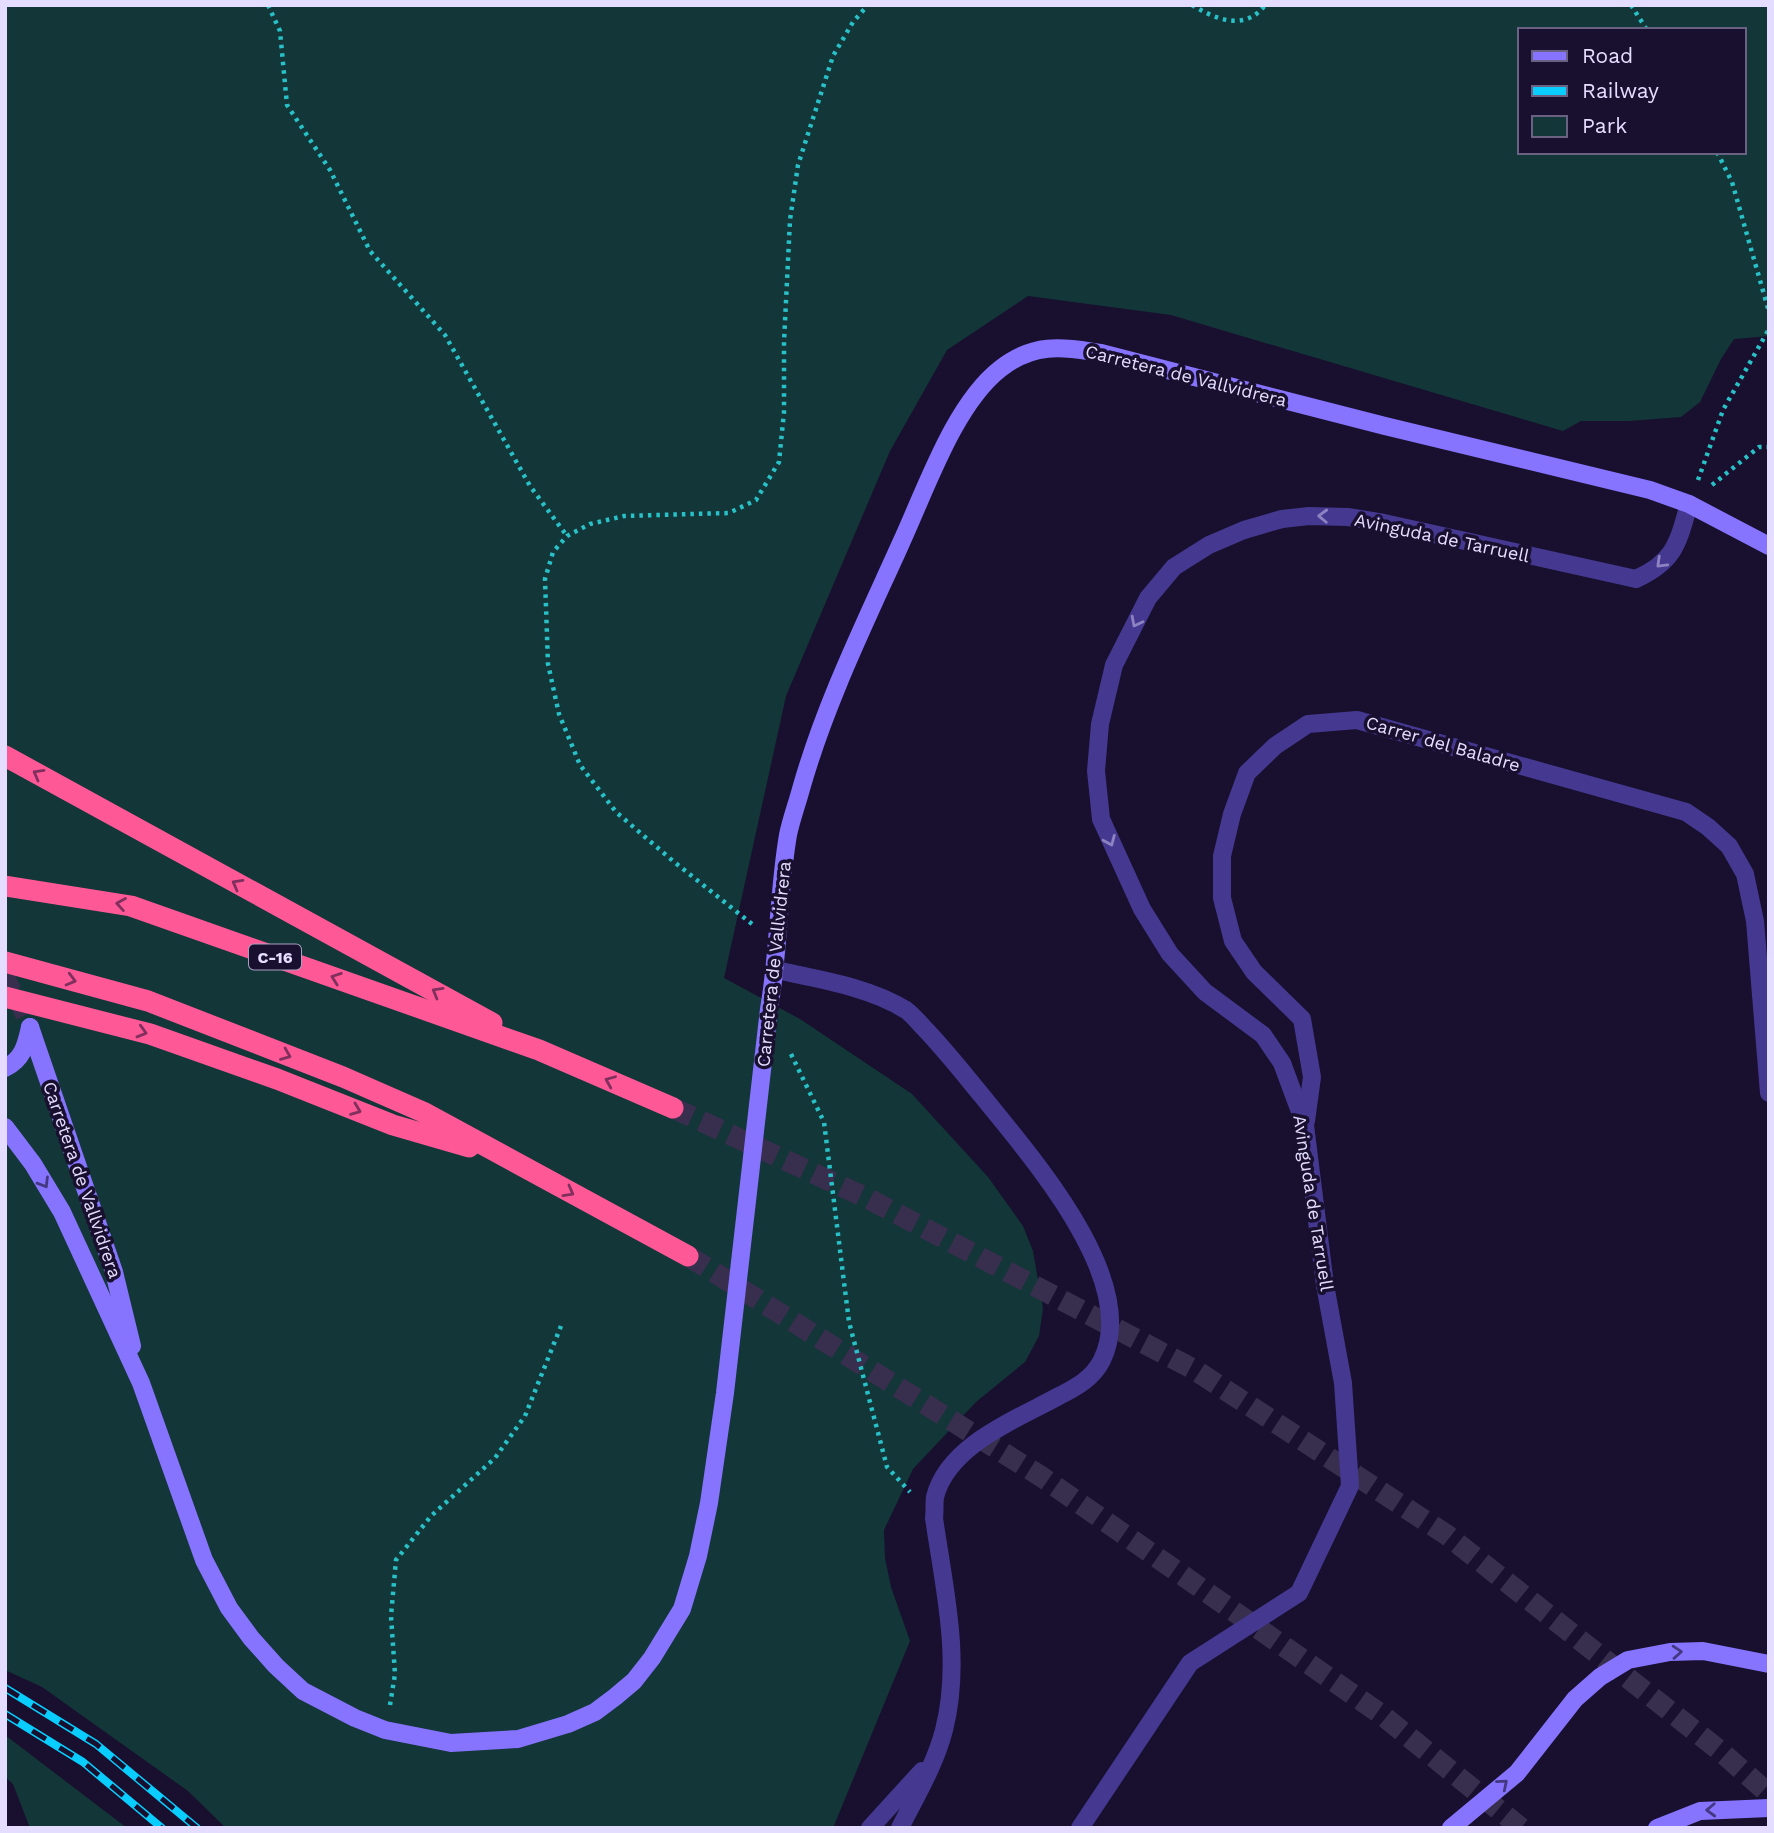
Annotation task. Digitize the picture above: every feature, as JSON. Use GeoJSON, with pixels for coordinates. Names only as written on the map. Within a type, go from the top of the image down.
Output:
{"type":"FeatureCollection","features":[{"type":"Feature","properties":{"kind":"highway"},"geometry":{"type":"LineString","coordinates":[[5,756],[539,1050]]}},
{"type":"Feature","properties":{"kind":"highway","name":"C-16"},"geometry":{"type":"LineString","coordinates":[[5,886],[131,906],[539,1050],[673,1108]]}},
{"type":"Feature","properties":{"kind":"highway"},"geometry":{"type":"LineString","coordinates":[[5,962],[148,1001],[343,1077],[423,1112],[688,1256]]}},
{"type":"Feature","properties":{"kind":"highway"},"geometry":{"type":"LineString","coordinates":[[5,996],[150,1034],[277,1079],[393,1125],[509,1159]]}},
{"type":"Feature","properties":{"kind":"main road","name":"Carretera de Vallvidrera"},"geometry":{"type":"LineString","coordinates":[[5,1127],[33,1164],[62,1212],[141,1383],[204,1560],[229,1608],[267,1657],[303,1691],[336,1710],[385,1730],[426,1740],[451,1743],[518,1739],[568,1724],[595,1712],[634,1681],[663,1642],[682,1609],[698,1556],[709,1503],[725,1393],[769,1009],[776,970],[788,834],[807,767],[829,707],[952,431],[984,383],[1000,368],[1020,356],[1059,346],[1101,352],[1385,426],[1650,490],[1689,504],[1769,546]]}},
{"type":"Feature","properties":{"kind":"main road","name":"Carretera de Vallvidrera"},"geometry":{"type":"LineString","coordinates":[[5,1068],[14,1063],[25,1049],[30,1027],[114,1272],[141,1383]]}},
{"type":"Feature","properties":{"kind":"main road"},"geometry":{"type":"LineString","coordinates":[[1451,1828],[1517,1773],[1575,1699],[1600,1677],[1628,1660],[1670,1652],[1703,1651],[1769,1664]]}},
{"type":"Feature","properties":{"kind":"main road"},"geometry":{"type":"LineString","coordinates":[[1657,1828],[1700,1811],[1769,1808]]}},
{"type":"Feature","properties":{"kind":"street","name":"Avinguda de Tarruell"},"geometry":{"type":"LineString","coordinates":[[1080,1828],[1190,1663],[1299,1593],[1350,1486],[1343,1383],[1325,1285],[1305,1125],[1282,1063],[1263,1035],[1205,992],[1170,954],[1142,909],[1101,819],[1096,771],[1100,724],[1114,665],[1149,598],[1174,567],[1209,545],[1244,530],[1282,519],[1309,516],[1348,517],[1384,523],[1636,579],[1656,570],[1677,546],[1689,504]]}},
{"type":"Feature","properties":{"kind":"street","name":"Carrer del Baladre"},"geometry":{"type":"LineString","coordinates":[[1305,1125],[1312,1077],[1302,1019],[1254,972],[1233,941],[1222,898],[1222,856],[1232,814],[1247,773],[1275,746],[1308,723],[1357,720],[1686,812],[1729,846],[1745,874],[1755,921],[1769,1093]]}},
{"type":"Feature","properties":{"kind":"street"},"geometry":{"type":"LineString","coordinates":[[776,970],[853,986],[908,1011],[949,1055],[1038,1167],[1082,1231],[1099,1271],[1110,1311],[1110,1339],[1096,1372],[1079,1386],[986,1435],[947,1472],[935,1497],[934,1518],[952,1653],[952,1691],[936,1755],[900,1828]]}},
{"type":"Feature","properties":{"kind":"street"},"geometry":{"type":"LineString","coordinates":[[870,1828],[936,1755]]}},
{"type":"Feature","properties":{"kind":"path"},"geometry":{"type":"LineString","coordinates":[[268,5],[280,31],[287,105],[330,170],[370,251],[445,335],[530,486],[567,536]]}},
{"type":"Feature","properties":{"kind":"path"},"geometry":{"type":"LineString","coordinates":[[777,944],[616,812],[580,765],[559,714],[548,664],[545,579],[552,552],[567,536],[590,524],[624,516],[729,513],[755,500],[779,462],[784,412],[784,342],[790,220],[798,165],[834,56],[853,22],[868,5]]}},
{"type":"Feature","properties":{"kind":"path"},"geometry":{"type":"LineString","coordinates":[[1192,5],[1214,18],[1239,23],[1265,5]]}},
{"type":"Feature","properties":{"kind":"path"},"geometry":{"type":"LineString","coordinates":[[1631,5],[1646,28]]}},
{"type":"Feature","properties":{"kind":"path"},"geometry":{"type":"LineString","coordinates":[[1718,154],[1732,182],[1769,312]]}},
{"type":"Feature","properties":{"kind":"path"},"geometry":{"type":"LineString","coordinates":[[1689,504],[1723,410],[1769,329]]}},
{"type":"Feature","properties":{"kind":"path"},"geometry":{"type":"LineString","coordinates":[[1689,504],[1759,447],[1769,447]]}},
{"type":"Feature","properties":{"kind":"path"},"geometry":{"type":"LineString","coordinates":[[769,1009],[824,1122],[849,1322],[887,1467],[934,1518]]}},
{"type":"Feature","properties":{"kind":"path"},"geometry":{"type":"LineString","coordinates":[[385,1730],[395,1674],[391,1616],[397,1560],[431,1516],[495,1458],[525,1416],[561,1326]]}},
{"type":"Feature","properties":{"kind":"green space"},"geometry":{"type":"Polygon","coordinates":[[[5,5],[1769,5],[1769,336],[1734,339],[1700,402],[1681,417],[1581,421],[1563,431],[1171,315],[1028,296],[947,350],[890,451],[786,696],[724,978],[800,1019],[912,1094],[988,1177],[1023,1226],[1033,1251],[1043,1308],[1039,1336],[1025,1362],[976,1402],[913,1469],[884,1530],[885,1558],[891,1587],[910,1641],[833,1828],[226,1828],[188,1791],[42,1687],[5,1670],[5,5]]]}},
{"type":"Feature","properties":{"kind":"green space"},"geometry":{"type":"Polygon","coordinates":[[[5,1735],[127,1828],[30,1828],[13,1784],[5,1777],[5,1735]]]}},
{"type":"Feature","properties":{"kind":"tunnel"},"geometry":{"type":"LineString","coordinates":[[5,975],[30,1027]]}},
{"type":"Feature","properties":{"kind":"tunnel"},"geometry":{"type":"LineString","coordinates":[[673,1108],[869,1199],[1195,1370],[1447,1535],[1719,1750],[1769,1794]]}},
{"type":"Feature","properties":{"kind":"tunnel"},"geometry":{"type":"LineString","coordinates":[[688,1256],[1042,1477],[1382,1715],[1521,1828]]}},
{"type":"Feature","properties":{"kind":"railway"},"geometry":{"type":"LineString","coordinates":[[5,1688],[96,1744],[197,1828]]}},
{"type":"Feature","properties":{"kind":"railway"},"geometry":{"type":"LineString","coordinates":[[5,1714],[83,1762],[162,1828]]}}]}
